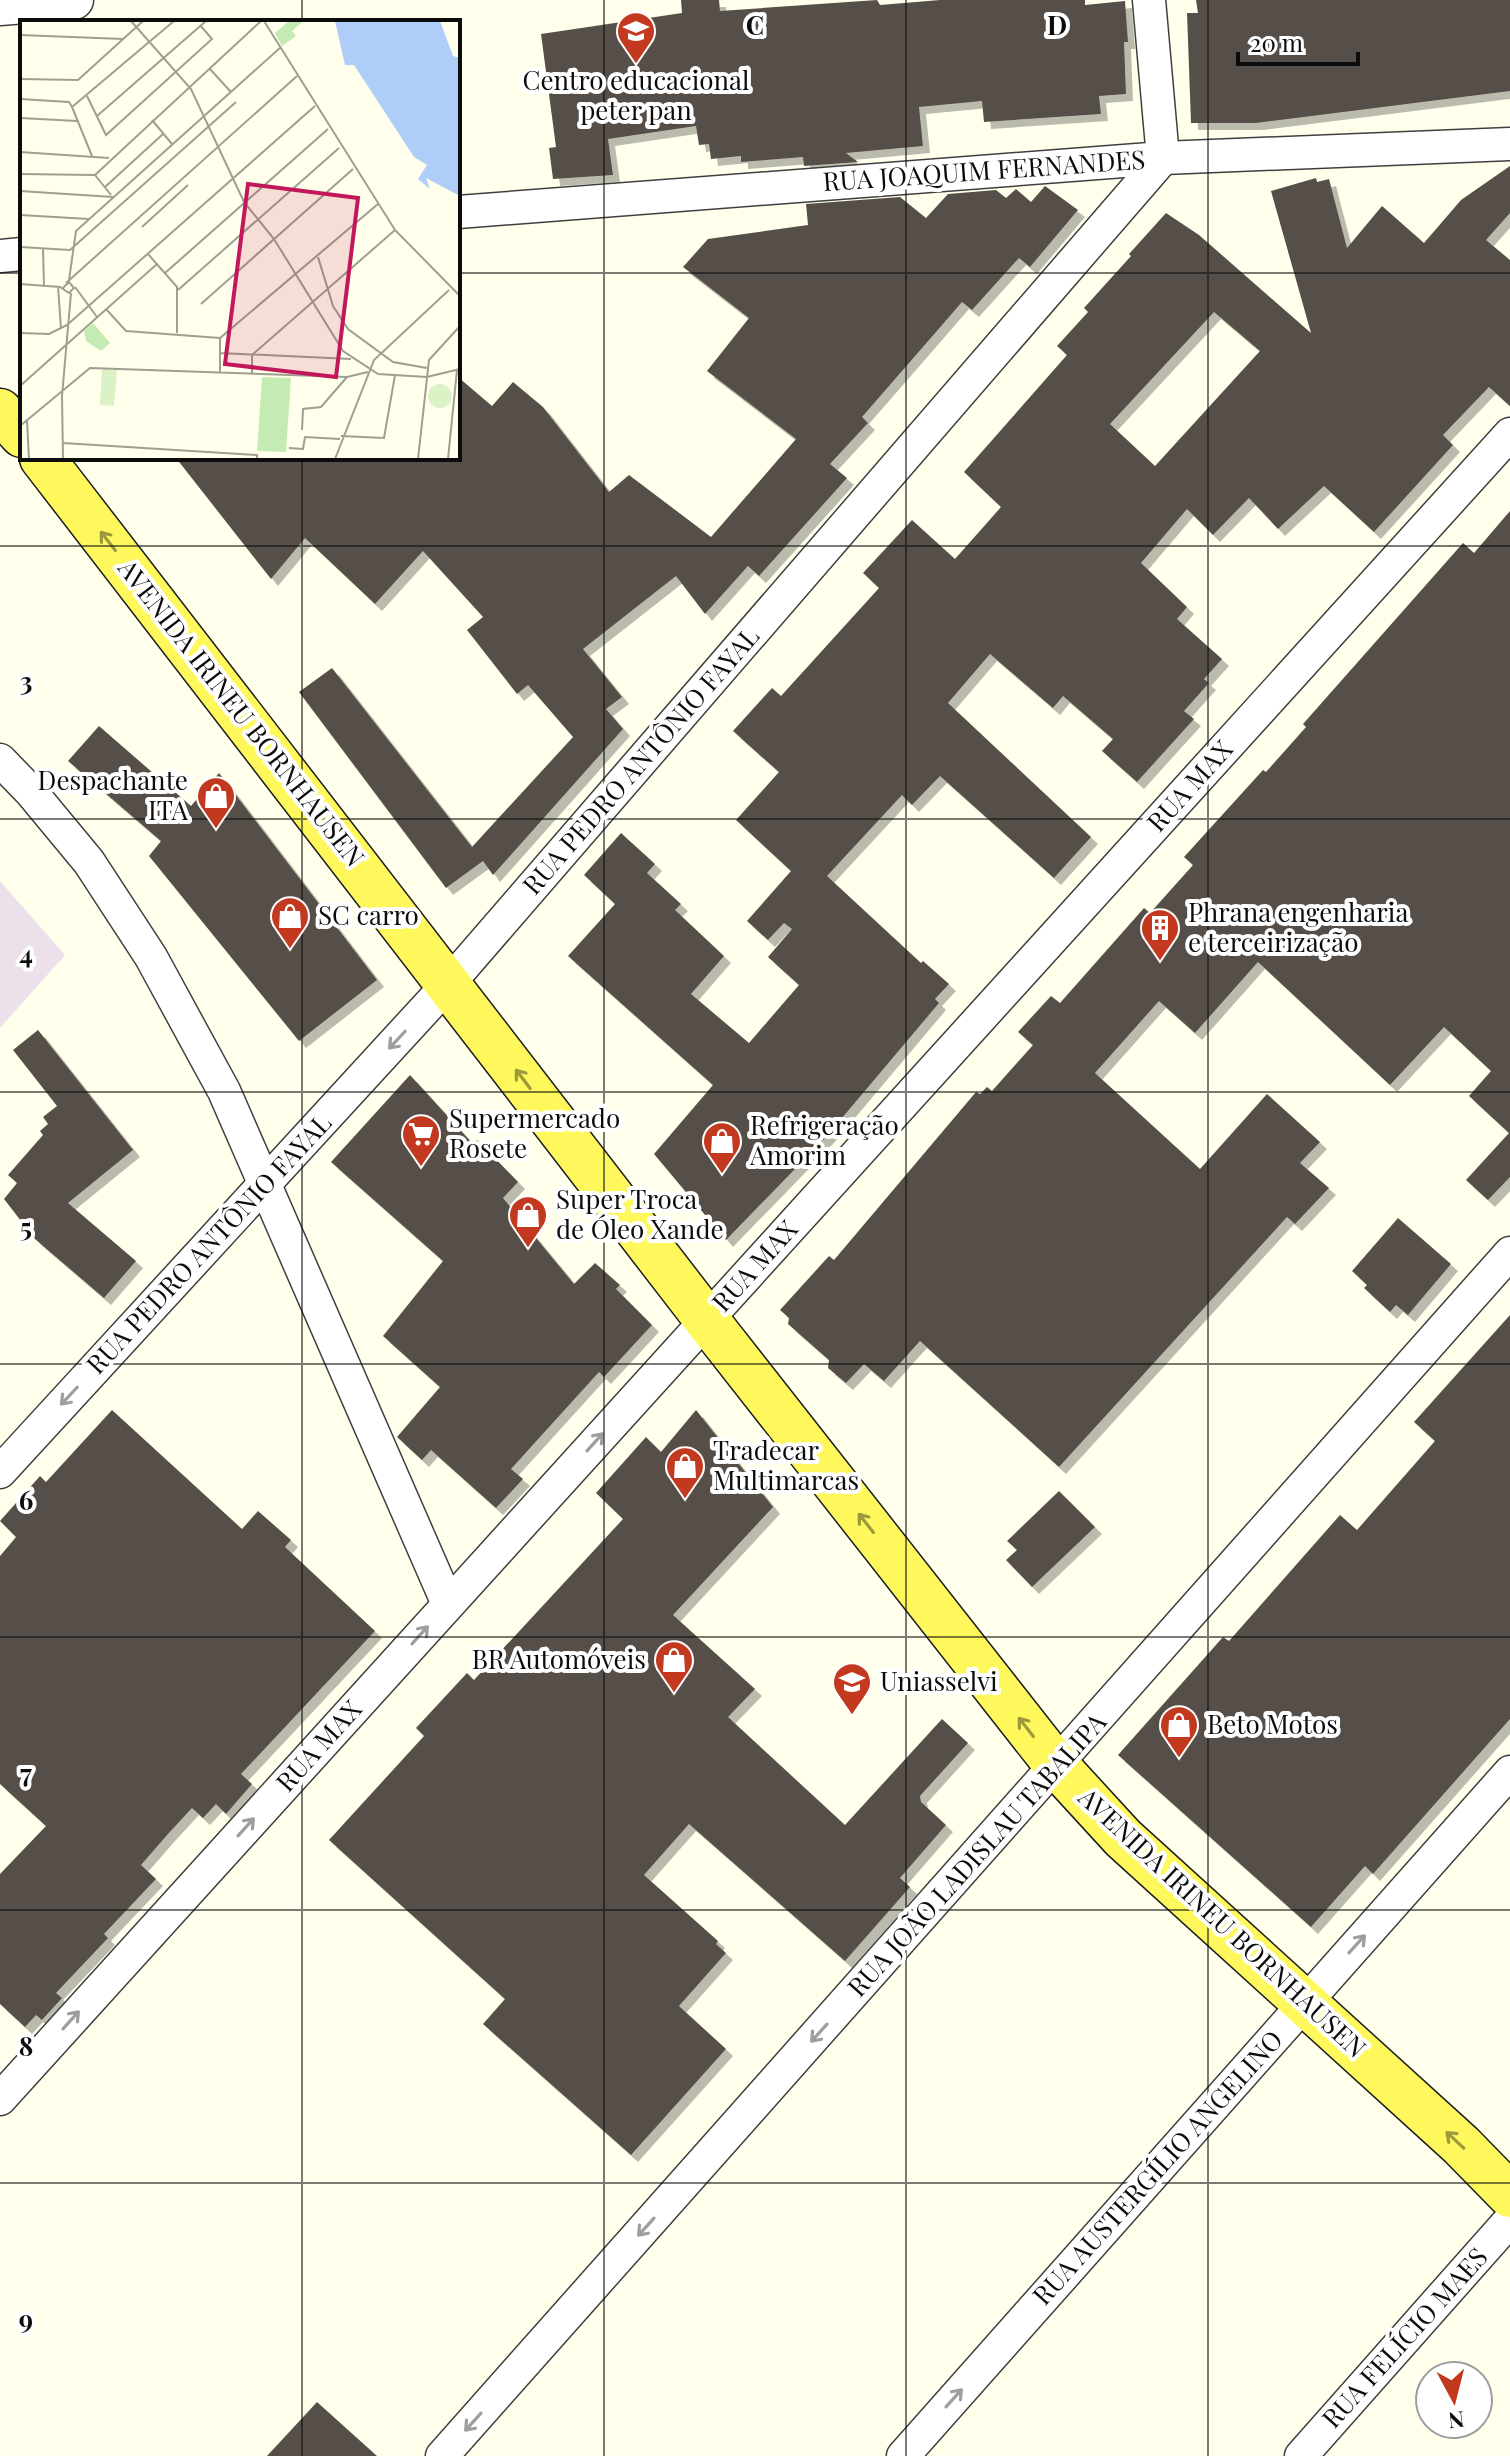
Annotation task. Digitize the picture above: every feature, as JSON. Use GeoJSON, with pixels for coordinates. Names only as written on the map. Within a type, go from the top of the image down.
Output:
{"type":"FeatureCollection","features":[{"type":"Feature","properties":{"kind":"main road"},"geometry":{"type":"LineString","coordinates":[[0,411],[20,433]]}},
{"type":"Feature","properties":{"kind":"main road","name":"AVENIDA IRINEU BORNHAUSEN"},"geometry":{"type":"LineString","coordinates":[[44,460],[450,982],[706,1319],[1057,1766],[1123,1838],[1461,2145],[1510,2195]]}},
{"type":"Feature","properties":{"kind":"street"},"geometry":{"type":"LineString","coordinates":[[0,6],[74,0]]}},
{"type":"Feature","properties":{"kind":"street"},"geometry":{"type":"LineString","coordinates":[[1149,0],[1163,158]]}},
{"type":"Feature","properties":{"kind":"street","name":"RUA JOAQUIM FERNANDES"},"geometry":{"type":"LineString","coordinates":[[460,212],[1163,158],[1510,144]]}},
{"type":"Feature","properties":{"kind":"street","name":"RUA PEDRO ANTÔNIO FAYAL"},"geometry":{"type":"LineString","coordinates":[[0,1472],[450,982],[1163,158]]}},
{"type":"Feature","properties":{"kind":"street"},"geometry":{"type":"LineString","coordinates":[[0,256],[20,254]]}},
{"type":"Feature","properties":{"kind":"street","name":"RUA MAX"},"geometry":{"type":"LineString","coordinates":[[0,2099],[1510,434]]}},
{"type":"Feature","properties":{"kind":"street"},"geometry":{"type":"LineString","coordinates":[[0,760],[89,862],[151,957],[224,1091],[448,1604]]}},
{"type":"Feature","properties":{"kind":"street","name":"RUA JOÃO LADISLAU TABALIPA"},"geometry":{"type":"LineString","coordinates":[[442,2456],[1510,1253]]}},
{"type":"Feature","properties":{"kind":"street","name":"RUA AUSTERGÍLIO ANGELINO"},"geometry":{"type":"LineString","coordinates":[[903,2456],[1510,1772]]}},
{"type":"Feature","properties":{"kind":"street","name":"RUA FELÍCIO MAES"},"geometry":{"type":"LineString","coordinates":[[1301,2456],[1510,2220]]}},
{"type":"Feature","properties":{"kind":"shaded area"},"geometry":{"type":"Polygon","coordinates":[[[0,881],[65,955],[0,1028],[0,881]]]}},
{"type":"Feature","properties":{"kind":"building"},"geometry":{"type":"Polygon","coordinates":[[[681,0],[719,0],[720,11],[877,0],[880,5],[940,0],[1085,0],[1085,5],[1125,1],[1128,42],[1124,42],[1126,94],[1099,96],[1101,114],[984,122],[982,101],[919,107],[923,146],[846,153],[858,162],[804,166],[803,157],[741,162],[741,156],[711,159],[709,144],[699,145],[696,126],[608,139],[613,175],[553,179],[549,148],[556,147],[541,34],[682,13],[681,0]]]}},
{"type":"Feature","properties":{"kind":"building"},"geometry":{"type":"Polygon","coordinates":[[[1196,0],[1510,0],[1510,91],[1256,123],[1191,123],[1187,13],[1198,13],[1196,0]]]}},
{"type":"Feature","properties":{"kind":"building"},"geometry":{"type":"Polygon","coordinates":[[[1510,166],[1510,213],[1486,240],[1510,260],[1510,406],[1489,387],[1443,435],[1453,445],[1374,532],[1324,486],[1278,529],[1249,498],[1213,535],[1187,509],[1141,563],[1187,607],[1177,619],[1222,659],[1204,679],[1209,683],[1184,711],[1194,719],[1137,782],[1102,751],[1113,739],[1063,696],[1053,708],[990,654],[948,703],[1091,837],[1054,878],[940,776],[912,805],[902,795],[827,876],[921,963],[923,961],[949,984],[935,999],[939,1003],[826,1137],[726,1240],[654,1154],[713,1085],[568,956],[615,904],[584,875],[621,833],[655,864],[647,873],[681,904],[675,910],[724,956],[691,994],[749,1043],[799,985],[768,957],[792,929],[784,923],[768,940],[747,921],[791,871],[736,820],[779,772],[733,731],[772,688],[781,696],[879,588],[863,573],[912,520],[955,559],[1001,507],[964,472],[1067,355],[1057,346],[1088,312],[1084,308],[1131,256],[1129,254],[1166,213],[1199,235],[1311,333],[1271,191],[1316,178],[1317,182],[1329,179],[1347,248],[1382,206],[1424,243],[1461,200],[1510,166]],[[1214,312],[1110,424],[1155,466],[1260,351],[1214,312]]]}},
{"type":"Feature","properties":{"kind":"building"},"geometry":{"type":"Polygon","coordinates":[[[1045,186],[1078,210],[1030,267],[1019,258],[972,310],[962,302],[862,417],[868,423],[830,464],[847,478],[759,576],[748,566],[705,614],[676,576],[583,649],[622,697],[606,709],[623,729],[493,875],[483,861],[446,888],[299,692],[332,668],[472,847],[573,737],[528,685],[517,694],[467,630],[483,617],[423,551],[375,604],[305,538],[271,579],[178,460],[460,460],[460,379],[492,406],[513,382],[543,407],[609,492],[629,475],[711,537],[796,439],[707,371],[749,318],[683,267],[708,239],[808,225],[806,204],[900,197],[926,218],[948,194],[996,190],[1006,198],[1016,189],[1031,202],[1045,186]]]}},
{"type":"Feature","properties":{"kind":"building"},"geometry":{"type":"Polygon","coordinates":[[[1510,511],[1510,1177],[1488,1200],[1466,1180],[1509,1133],[1469,1096],[1491,1071],[1444,1027],[1390,1085],[1258,962],[1195,1033],[1159,1001],[1095,1073],[1200,1169],[1267,1094],[1320,1142],[1300,1163],[1329,1188],[1295,1224],[1287,1217],[1059,1467],[920,1341],[884,1381],[864,1364],[846,1383],[828,1368],[829,1360],[788,1324],[789,1318],[780,1310],[829,1256],[834,1260],[976,1092],[980,1094],[987,1087],[992,1091],[1033,1045],[1018,1032],[1051,996],[1060,1003],[1144,908],[1150,913],[1193,865],[1184,857],[1306,727],[1303,724],[1463,543],[1474,553],[1510,511]]]}},
{"type":"Feature","properties":{"kind":"building"},"geometry":{"type":"Polygon","coordinates":[[[99,726],[191,806],[219,773],[377,980],[299,1041],[149,856],[161,841],[68,761],[99,726]]]}},
{"type":"Feature","properties":{"kind":"building"},"geometry":{"type":"Polygon","coordinates":[[[38,1030],[133,1150],[68,1203],[136,1261],[104,1298],[35,1239],[4,1199],[17,1183],[8,1175],[43,1135],[40,1131],[48,1124],[43,1117],[57,1106],[13,1050],[38,1030]]]}},
{"type":"Feature","properties":{"kind":"building"},"geometry":{"type":"Polygon","coordinates":[[[410,1075],[473,1144],[477,1140],[518,1182],[503,1198],[574,1284],[595,1263],[620,1285],[616,1289],[652,1325],[604,1377],[599,1372],[511,1469],[523,1479],[496,1508],[431,1450],[422,1460],[397,1437],[440,1387],[383,1336],[443,1261],[331,1162],[410,1075]]]}},
{"type":"Feature","properties":{"kind":"building"},"geometry":{"type":"Polygon","coordinates":[[[1398,1218],[1451,1264],[1408,1315],[1396,1305],[1390,1312],[1364,1288],[1367,1285],[1352,1271],[1398,1218]]]}},
{"type":"Feature","properties":{"kind":"building"},"geometry":{"type":"Polygon","coordinates":[[[1510,1315],[1510,1719],[1373,1874],[1365,1866],[1311,1927],[1118,1755],[1223,1637],[1229,1641],[1340,1515],[1357,1530],[1435,1441],[1414,1422],[1510,1315]]]}},
{"type":"Feature","properties":{"kind":"building"},"geometry":{"type":"Polygon","coordinates":[[[112,1410],[242,1529],[258,1511],[291,1540],[285,1547],[375,1631],[241,1774],[252,1784],[226,1814],[216,1804],[203,1818],[192,1808],[168,1834],[141,1865],[156,1879],[104,1934],[108,1938],[56,1993],[62,1998],[42,2020],[36,2015],[25,2027],[0,2004],[0,1874],[46,1826],[0,1784],[0,1556],[16,1537],[0,1521],[40,1476],[46,1482],[112,1410]]]}},
{"type":"Feature","properties":{"kind":"building"},"geometry":{"type":"Polygon","coordinates":[[[696,1410],[773,1507],[673,1615],[755,1689],[728,1717],[845,1825],[942,1719],[968,1743],[920,1796],[921,1802],[946,1825],[900,1878],[910,1887],[845,1961],[689,1824],[644,1875],[718,1941],[716,1944],[726,1953],[679,2006],[726,2049],[631,2155],[483,2024],[505,1999],[329,1840],[424,1736],[416,1728],[467,1673],[474,1680],[623,1519],[596,1493],[646,1437],[661,1452],[696,1410]]]}},
{"type":"Feature","properties":{"kind":"building"},"geometry":{"type":"Polygon","coordinates":[[[1059,1491],[1095,1527],[1032,1587],[1006,1560],[1017,1550],[1007,1541],[1059,1491]]]}},
{"type":"Feature","properties":{"kind":"building"},"geometry":{"type":"Polygon","coordinates":[[[317,2402],[377,2456],[267,2456],[317,2402]]]}},
{"type":"Feature","properties":{"kind":"place","name":"Centro educacional peter pan"},"geometry":{"type":"Point","coordinates":[636,65]}},
{"type":"Feature","properties":{"kind":"place","name":"Despachante ITA"},"geometry":{"type":"Point","coordinates":[216,830]}},
{"type":"Feature","properties":{"kind":"place","name":"SC carro"},"geometry":{"type":"Point","coordinates":[290,950]}},
{"type":"Feature","properties":{"kind":"place","name":"Phrana engenharia e terceirização"},"geometry":{"type":"Point","coordinates":[1160,962]}},
{"type":"Feature","properties":{"kind":"place","name":"Supermercado Rosete"},"geometry":{"type":"Point","coordinates":[421,1168]}},
{"type":"Feature","properties":{"kind":"place","name":"Refrigeração Amorim"},"geometry":{"type":"Point","coordinates":[722,1175]}},
{"type":"Feature","properties":{"kind":"place","name":"Super Troca de Óleo Xande"},"geometry":{"type":"Point","coordinates":[528,1249]}},
{"type":"Feature","properties":{"kind":"place","name":"Tradecar Multimarcas"},"geometry":{"type":"Point","coordinates":[685,1500]}},
{"type":"Feature","properties":{"kind":"place","name":"BR Automóveis"},"geometry":{"type":"Point","coordinates":[674,1694]}},
{"type":"Feature","properties":{"kind":"place","name":"Uniasselvi"},"geometry":{"type":"Point","coordinates":[852,1716]}},
{"type":"Feature","properties":{"kind":"place","name":"Beto Motos"},"geometry":{"type":"Point","coordinates":[1179,1759]}}]}
